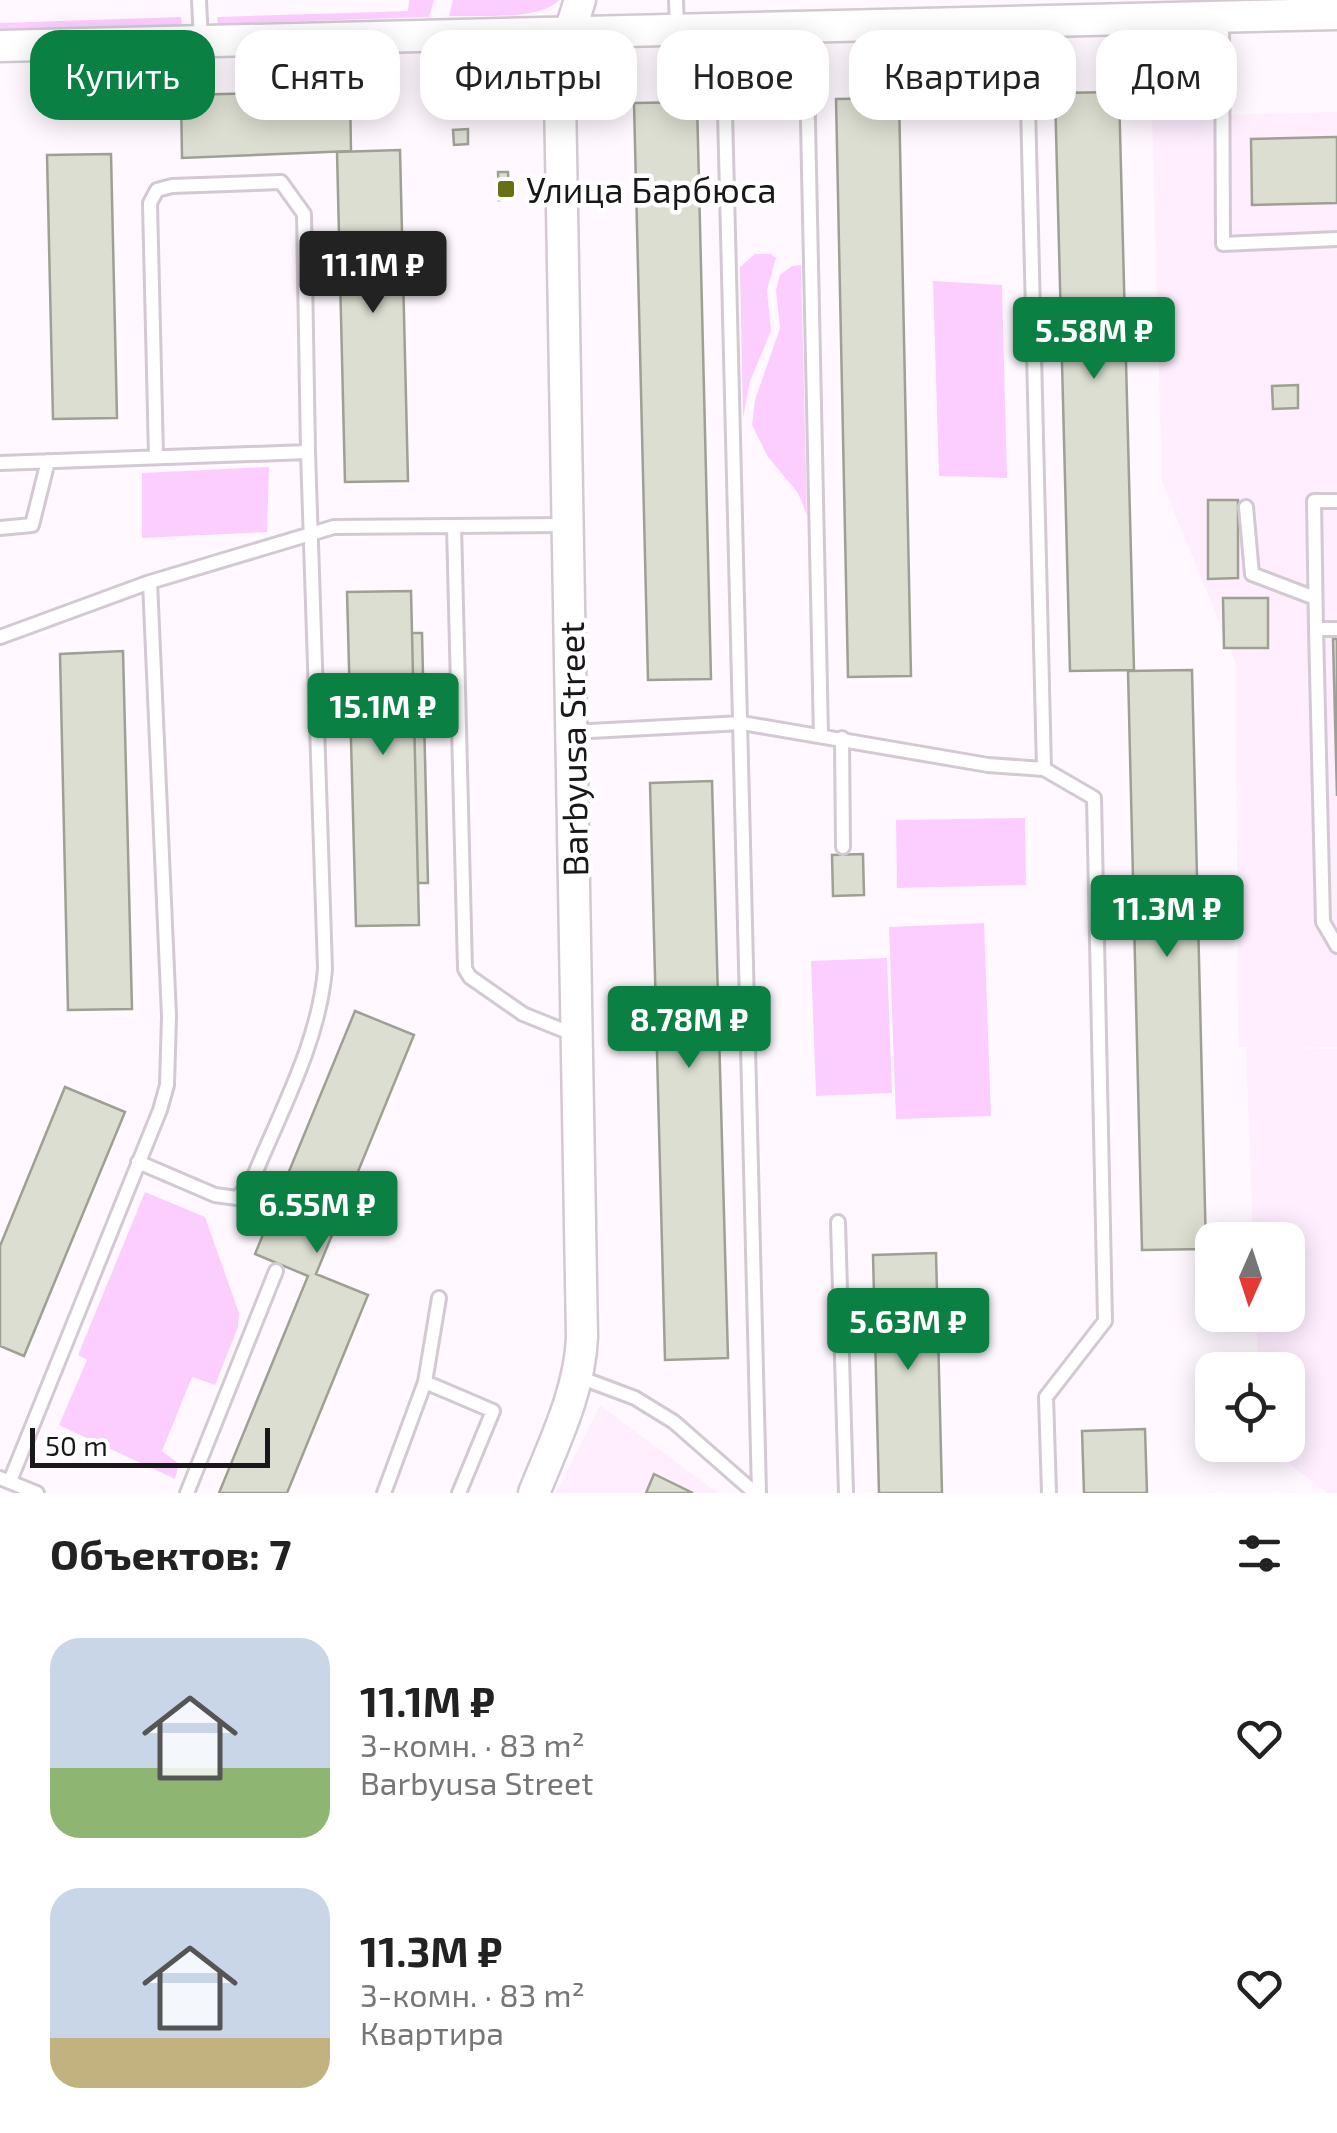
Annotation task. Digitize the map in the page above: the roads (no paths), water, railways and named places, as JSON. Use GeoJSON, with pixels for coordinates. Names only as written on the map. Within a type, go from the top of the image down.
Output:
{"type":"FeatureCollection","features":[{"type":"Feature","properties":{"kind":"street","name":"Barbyusa Street"},"geometry":{"type":"LineString","coordinates":[[570,30],[580,0]]}},
{"type":"Feature","properties":{"kind":"street"},"geometry":{"type":"LineString","coordinates":[[577,30],[676,15],[723,28],[1337,14]]}},
{"type":"Feature","properties":{"kind":"street"},"geometry":{"type":"LineString","coordinates":[[215,41],[420,35]]}},
{"type":"Feature","properties":{"kind":"street"},"geometry":{"type":"LineString","coordinates":[[0,46],[30,45]]}},
{"type":"Feature","properties":{"kind":"street","name":"Barbyusa Street"},"geometry":{"type":"LineString","coordinates":[[534,1493],[577,1376],[583,1312],[561,120]]}},
{"type":"Feature","properties":{"kind":"lane"},"geometry":{"type":"LineString","coordinates":[[199,0],[200,30]]}},
{"type":"Feature","properties":{"kind":"lane"},"geometry":{"type":"LineString","coordinates":[[1222,16],[1224,244],[1337,240]]}},
{"type":"Feature","properties":{"kind":"lane"},"geometry":{"type":"LineString","coordinates":[[1026,20],[1044,769]]}},
{"type":"Feature","properties":{"kind":"lane"},"geometry":{"type":"LineString","coordinates":[[806,26],[821,736]]}},
{"type":"Feature","properties":{"kind":"lane"},"geometry":{"type":"LineString","coordinates":[[723,28],[757,1493]]}},
{"type":"Feature","properties":{"kind":"lane"},"geometry":{"type":"LineString","coordinates":[[138,1162],[215,1195],[237,1198],[252,1181],[318,1013],[324,969],[304,214],[281,182],[172,186],[157,190],[150,204],[156,456]]}},
{"type":"Feature","properties":{"kind":"lane"},"geometry":{"type":"LineString","coordinates":[[0,463],[308,452]]}},
{"type":"Feature","properties":{"kind":"lane"},"geometry":{"type":"LineString","coordinates":[[0,528],[32,525],[48,462]]}},
{"type":"Feature","properties":{"kind":"lane"},"geometry":{"type":"LineString","coordinates":[[1337,500],[1314,502],[1316,629],[1330,902],[1323,922],[1337,946]]}},
{"type":"Feature","properties":{"kind":"lane"},"geometry":{"type":"LineString","coordinates":[[1246,507],[1252,574],[1316,598]]}},
{"type":"Feature","properties":{"kind":"lane"},"geometry":{"type":"LineString","coordinates":[[0,637],[150,582],[334,527],[567,524]]}},
{"type":"Feature","properties":{"kind":"lane"},"geometry":{"type":"LineString","coordinates":[[454,526],[465,969],[470,977],[524,1014],[578,1036]]}},
{"type":"Feature","properties":{"kind":"lane"},"geometry":{"type":"LineString","coordinates":[[37,1493],[5,1480],[160,1110],[167,1085],[150,582]]}},
{"type":"Feature","properties":{"kind":"lane"},"geometry":{"type":"LineString","coordinates":[[1316,629],[1337,628]]}},
{"type":"Feature","properties":{"kind":"lane"},"geometry":{"type":"LineString","coordinates":[[571,732],[742,722],[988,766],[1044,769],[1094,798],[1106,1321],[1046,1397],[1049,1493]]}},
{"type":"Feature","properties":{"kind":"lane"},"geometry":{"type":"LineString","coordinates":[[842,738],[843,848]]}},
{"type":"Feature","properties":{"kind":"lane"},"geometry":{"type":"LineString","coordinates":[[838,1222],[846,1493]]}},
{"type":"Feature","properties":{"kind":"lane"},"geometry":{"type":"LineString","coordinates":[[187,1493],[276,1271]]}},
{"type":"Feature","properties":{"kind":"lane"},"geometry":{"type":"LineString","coordinates":[[384,1493],[425,1382],[439,1298]]}},
{"type":"Feature","properties":{"kind":"lane"},"geometry":{"type":"LineString","coordinates":[[577,1376],[635,1398],[674,1422],[757,1493]]}},
{"type":"Feature","properties":{"kind":"lane"},"geometry":{"type":"LineString","coordinates":[[425,1382],[493,1411],[459,1493]]}},
{"type":"Feature","properties":{"kind":"place","name":"Улица Барбюса"},"geometry":{"type":"Point","coordinates":[506,189]}}]}
